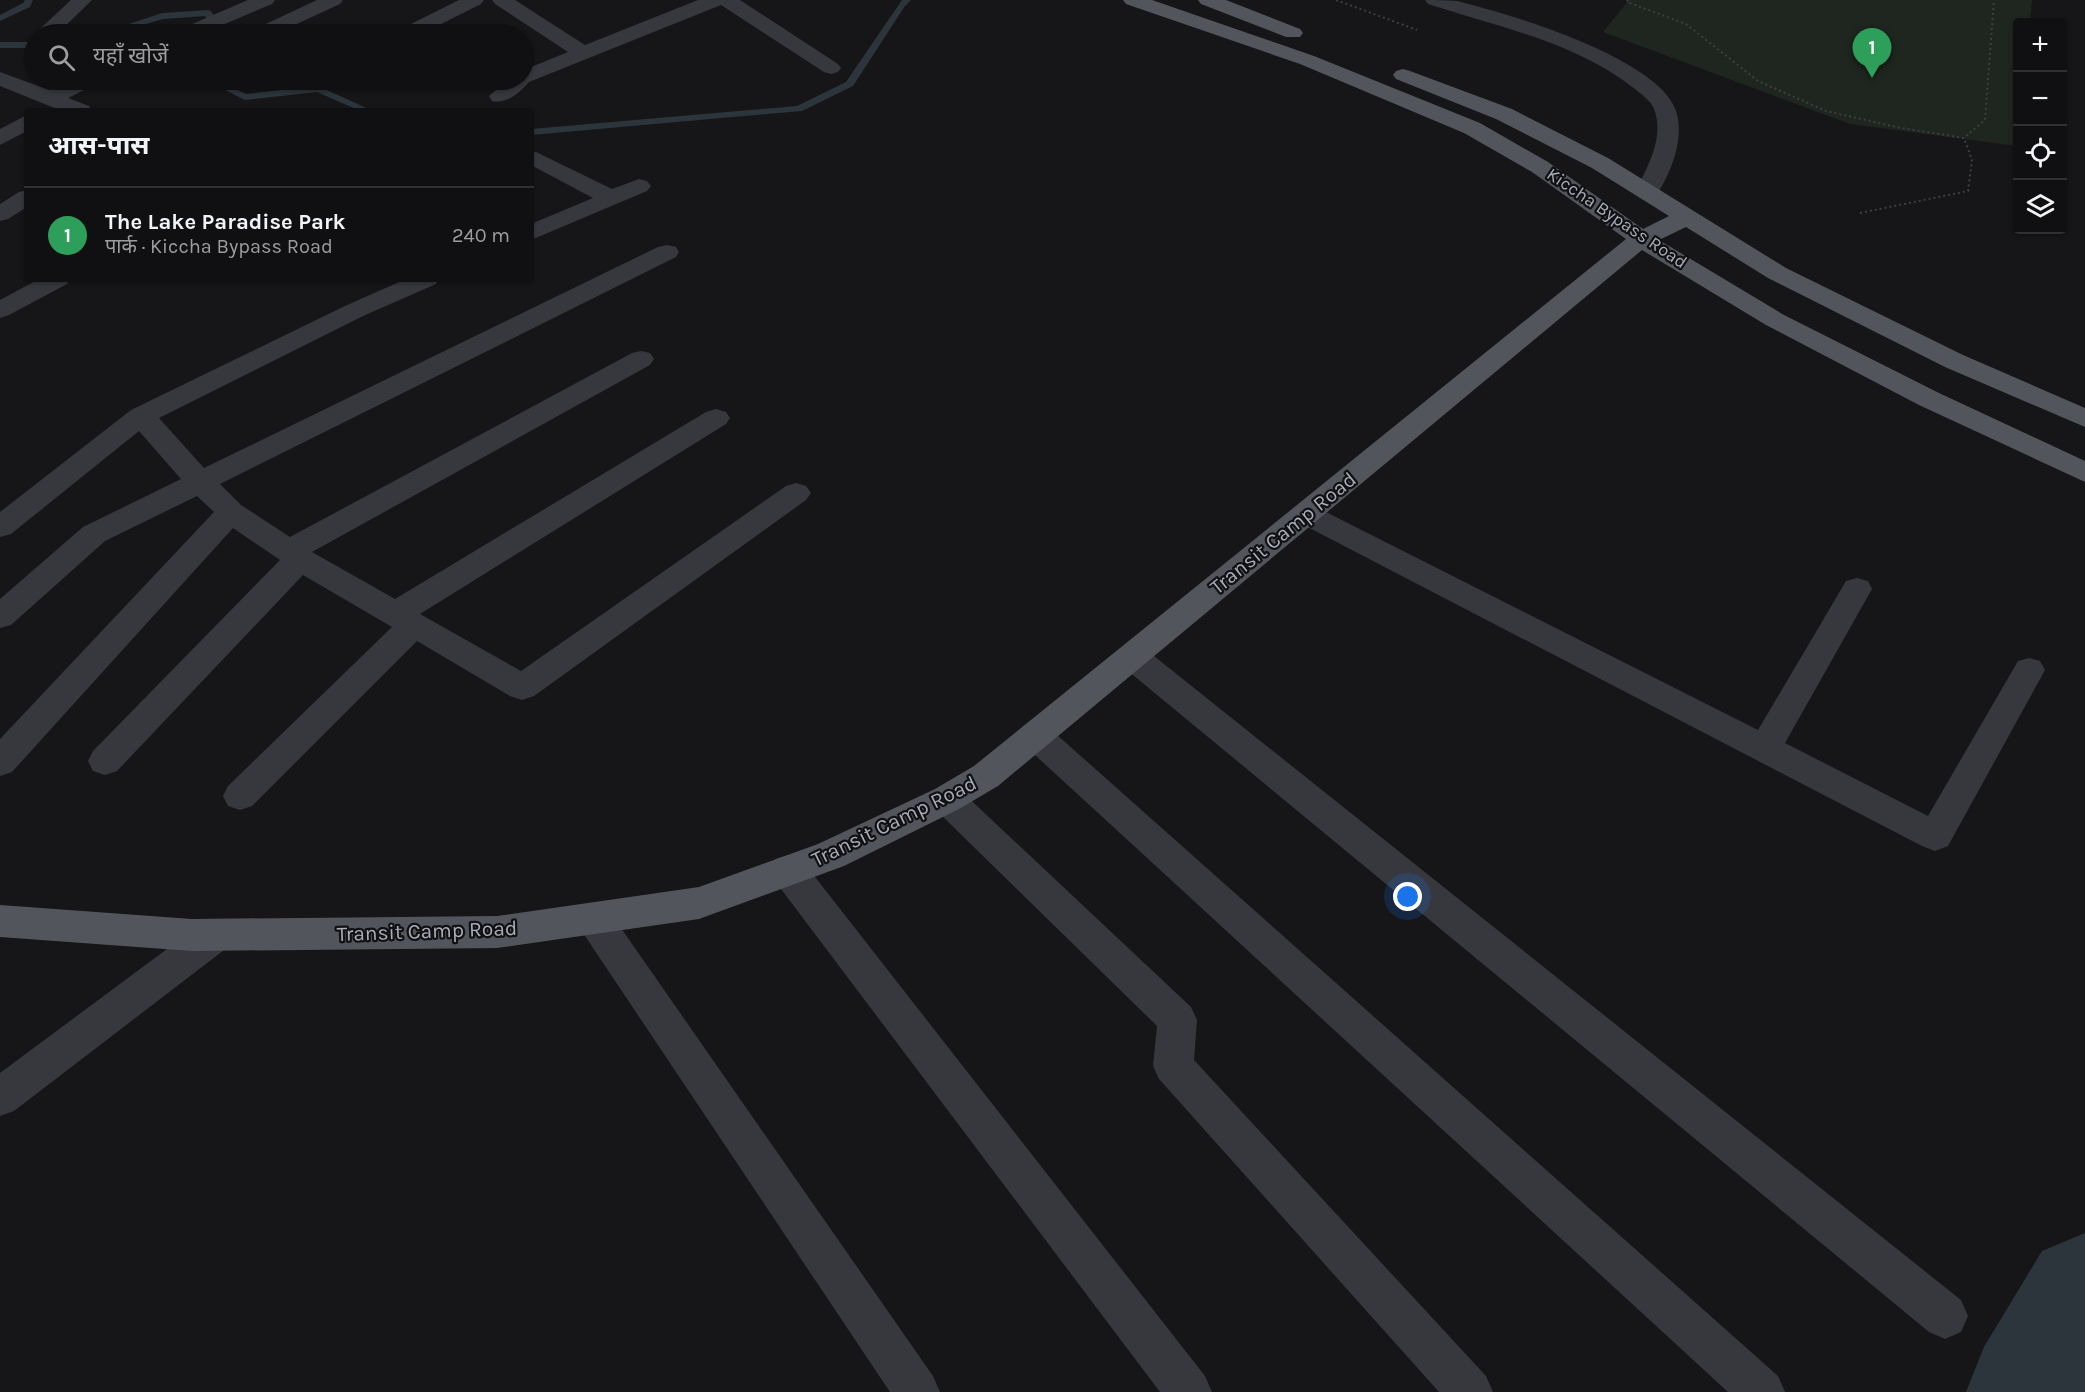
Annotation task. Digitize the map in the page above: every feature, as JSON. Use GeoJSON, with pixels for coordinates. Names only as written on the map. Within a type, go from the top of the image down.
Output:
{"type":"FeatureCollection","features":[{"type":"Feature","properties":{"kind":"main road","name":"Kiccha Bypass Road"},"geometry":{"type":"LineString","coordinates":[[1133,0],[1307,60],[1472,128],[1540,166],[1641,238],[1775,320],[1929,399],[2085,472]]}},
{"type":"Feature","properties":{"kind":"main road"},"geometry":{"type":"LineString","coordinates":[[1208,0],[1504,114],[1600,163],[1777,273],[1954,361],[2085,418]]}},
{"type":"Feature","properties":{"kind":"main road","name":"Transit Camp Road"},"geometry":{"type":"LineString","coordinates":[[0,921],[192,935],[497,932],[699,903],[831,855],[947,799],[986,776],[1641,238],[1687,216]]}},
{"type":"Feature","properties":{"kind":"street"},"geometry":{"type":"LineString","coordinates":[[57,24],[82,0]]}},
{"type":"Feature","properties":{"kind":"street"},"geometry":{"type":"LineString","coordinates":[[211,24],[265,0]]}},
{"type":"Feature","properties":{"kind":"street"},"geometry":{"type":"LineString","coordinates":[[281,24],[333,0]]}},
{"type":"Feature","properties":{"kind":"street"},"geometry":{"type":"LineString","coordinates":[[426,24],[474,0]]}},
{"type":"Feature","properties":{"kind":"street"},"geometry":{"type":"LineString","coordinates":[[502,0],[584,53]]}},
{"type":"Feature","properties":{"kind":"street"},"geometry":{"type":"LineString","coordinates":[[534,73],[715,0]]}},
{"type":"Feature","properties":{"kind":"street"},"geometry":{"type":"LineString","coordinates":[[727,0],[831,68]]}},
{"type":"Feature","properties":{"kind":"street"},"geometry":{"type":"LineString","coordinates":[[1436,0],[1582,49],[1648,87],[1664,106],[1668,127],[1664,157],[1647,192]]}},
{"type":"Feature","properties":{"kind":"street"},"geometry":{"type":"LineString","coordinates":[[0,78],[24,89]]}},
{"type":"Feature","properties":{"kind":"street"},"geometry":{"type":"LineString","coordinates":[[25,90],[59,106],[77,90]]}},
{"type":"Feature","properties":{"kind":"street"},"geometry":{"type":"LineString","coordinates":[[500,96],[507,90]]}},
{"type":"Feature","properties":{"kind":"street"},"geometry":{"type":"LineString","coordinates":[[0,138],[24,124]]}},
{"type":"Feature","properties":{"kind":"street"},"geometry":{"type":"LineString","coordinates":[[536,159],[611,198]]}},
{"type":"Feature","properties":{"kind":"street"},"geometry":{"type":"LineString","coordinates":[[534,230],[639,186]]}},
{"type":"Feature","properties":{"kind":"street"},"geometry":{"type":"LineString","coordinates":[[0,214],[24,199]]}},
{"type":"Feature","properties":{"kind":"street"},"geometry":{"type":"LineString","coordinates":[[0,617],[94,534],[667,252]]}},
{"type":"Feature","properties":{"kind":"street"},"geometry":{"type":"LineString","coordinates":[[0,310],[52,282]]}},
{"type":"Feature","properties":{"kind":"street"},"geometry":{"type":"LineString","coordinates":[[0,527],[141,416],[354,311],[420,282]]}},
{"type":"Feature","properties":{"kind":"street"},"geometry":{"type":"LineString","coordinates":[[105,761],[295,555],[641,359]]}},
{"type":"Feature","properties":{"kind":"street"},"geometry":{"type":"LineString","coordinates":[[141,416],[200,482],[231,512],[295,555],[522,687],[796,493]]}},
{"type":"Feature","properties":{"kind":"street"},"geometry":{"type":"LineString","coordinates":[[240,796],[404,619],[716,418]]}},
{"type":"Feature","properties":{"kind":"street"},"geometry":{"type":"LineString","coordinates":[[0,762],[231,512]]}},
{"type":"Feature","properties":{"kind":"street"},"geometry":{"type":"LineString","coordinates":[[1306,514],[1935,836],[2029,670]]}},
{"type":"Feature","properties":{"kind":"street"},"geometry":{"type":"LineString","coordinates":[[1764,749],[1857,589]]}},
{"type":"Feature","properties":{"kind":"street"},"geometry":{"type":"LineString","coordinates":[[1133,657],[1944,1316]]}},
{"type":"Feature","properties":{"kind":"street"},"geometry":{"type":"LineString","coordinates":[[1035,735],[1762,1392]]}},
{"type":"Feature","properties":{"kind":"street"},"geometry":{"type":"LineString","coordinates":[[947,799],[1177,1020],[1173,1066],[1470,1392]]}},
{"type":"Feature","properties":{"kind":"street"},"geometry":{"type":"LineString","coordinates":[[788,870],[1190,1392]]}},
{"type":"Feature","properties":{"kind":"street"},"geometry":{"type":"LineString","coordinates":[[594,919],[916,1392]]}},
{"type":"Feature","properties":{"kind":"street"},"geometry":{"type":"LineString","coordinates":[[0,1097],[215,935]]}},
{"type":"Feature","properties":{"kind":"path"},"geometry":{"type":"LineString","coordinates":[[1628,0],[1627,2],[1686,24],[1758,81],[1826,111],[1901,128],[1964,138],[1986,120],[1994,0]]}},
{"type":"Feature","properties":{"kind":"path"},"geometry":{"type":"LineString","coordinates":[[1860,213],[1968,191],[1972,160],[1964,138]]}},
{"type":"Feature","properties":{"kind":"shaded area"},"geometry":{"type":"Polygon","coordinates":[[[1629,0],[2032,0],[2030,18],[2013,18],[2013,145],[1850,124],[1603,32],[1629,0]]]}},
{"type":"Feature","properties":{"kind":"waterway"},"geometry":{"type":"LineString","coordinates":[[0,18],[27,5],[29,0]]}},
{"type":"Feature","properties":{"kind":"waterway"},"geometry":{"type":"LineString","coordinates":[[534,132],[799,109],[850,84],[902,4],[907,0]]}},
{"type":"Feature","properties":{"kind":"waterway"},"geometry":{"type":"LineString","coordinates":[[136,24],[162,16],[208,13],[215,24]]}},
{"type":"Feature","properties":{"kind":"waterway"},"geometry":{"type":"LineString","coordinates":[[0,45],[24,45]]}},
{"type":"Feature","properties":{"kind":"waterway"},"geometry":{"type":"LineString","coordinates":[[231,90],[245,97],[309,90]]}},
{"type":"Feature","properties":{"kind":"waterway"},"geometry":{"type":"LineString","coordinates":[[320,90],[361,108]]}},
{"type":"Feature","properties":{"kind":"waterway"},"geometry":{"type":"LineString","coordinates":[[2029,1392],[2085,1294]]}},
{"type":"Feature","properties":{"kind":"place","name":"The Lake Paradise Park"},"geometry":{"type":"Point","coordinates":[1872,78]}}]}
